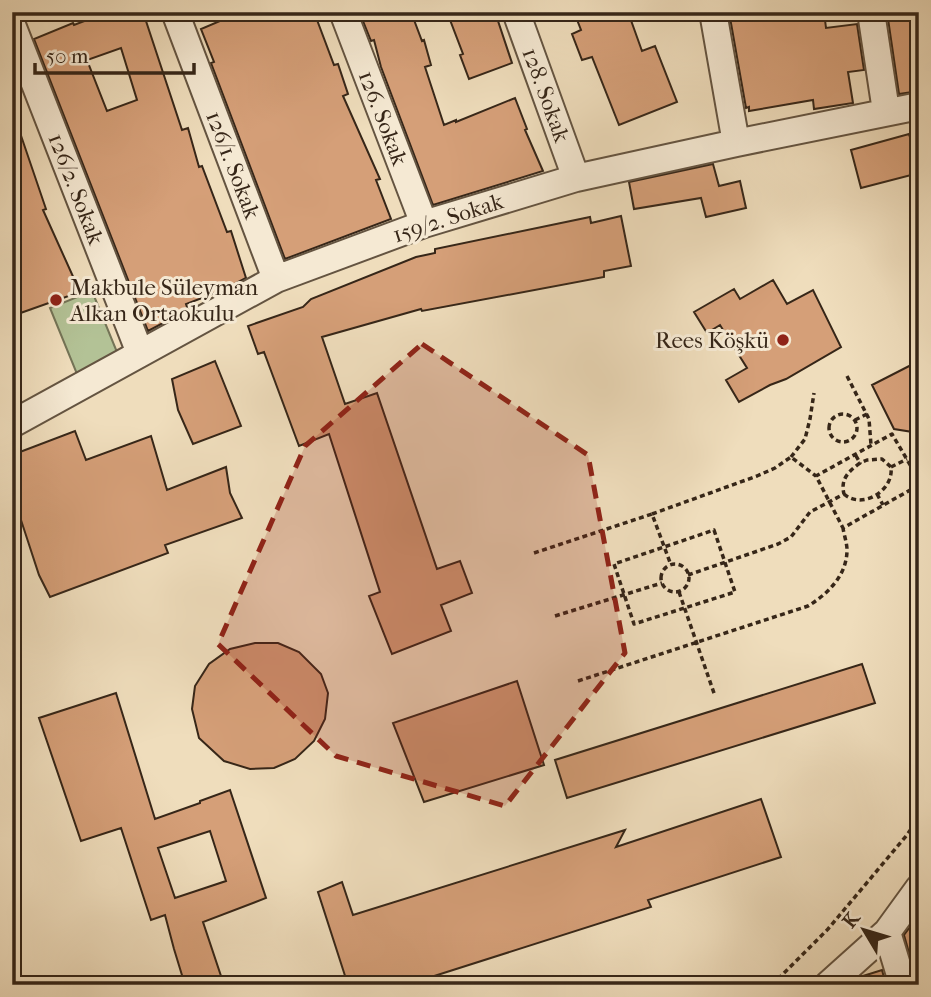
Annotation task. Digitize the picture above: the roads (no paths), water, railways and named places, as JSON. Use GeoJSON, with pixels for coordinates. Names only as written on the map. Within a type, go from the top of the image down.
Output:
{"type":"FeatureCollection","features":[{"type":"Feature","properties":{"kind":"street"},"geometry":{"type":"LineString","coordinates":[[12,16],[22,12]]}},
{"type":"Feature","properties":{"kind":"street","name":"126/1. Sokak"},"geometry":{"type":"LineString","coordinates":[[175,12],[276,279]]}},
{"type":"Feature","properties":{"kind":"street","name":"126. Sokak"},"geometry":{"type":"LineString","coordinates":[[343,12],[424,223]]}},
{"type":"Feature","properties":{"kind":"street","name":"128. Sokak"},"geometry":{"type":"LineString","coordinates":[[516,12],[576,178]]}},
{"type":"Feature","properties":{"kind":"street"},"geometry":{"type":"LineString","coordinates":[[713,12],[736,142]]}},
{"type":"Feature","properties":{"kind":"street"},"geometry":{"type":"LineString","coordinates":[[871,12],[886,111]]}},
{"type":"Feature","properties":{"kind":"street","name":"126/2. Sokak"},"geometry":{"type":"LineString","coordinates":[[12,25],[140,353]]}},
{"type":"Feature","properties":{"kind":"street","name":"159/2. Sokak"},"geometry":{"type":"LineString","coordinates":[[12,424],[276,279],[424,223],[576,178],[736,142],[919,106]]}},
{"type":"Feature","properties":{"kind":"street"},"geometry":{"type":"LineString","coordinates":[[828,985],[887,932],[919,888]]}},
{"type":"Feature","properties":{"kind":"street"},"geometry":{"type":"LineString","coordinates":[[887,932],[903,985]]}},
{"type":"Feature","properties":{"kind":"place","name":"Makbule Süleyman Alkan Ortaokulu"},"geometry":{"type":"Point","coordinates":[56,300]}},
{"type":"Feature","properties":{"kind":"place","name":"Rees Köşkü"},"geometry":{"type":"Point","coordinates":[783,340]}}]}
